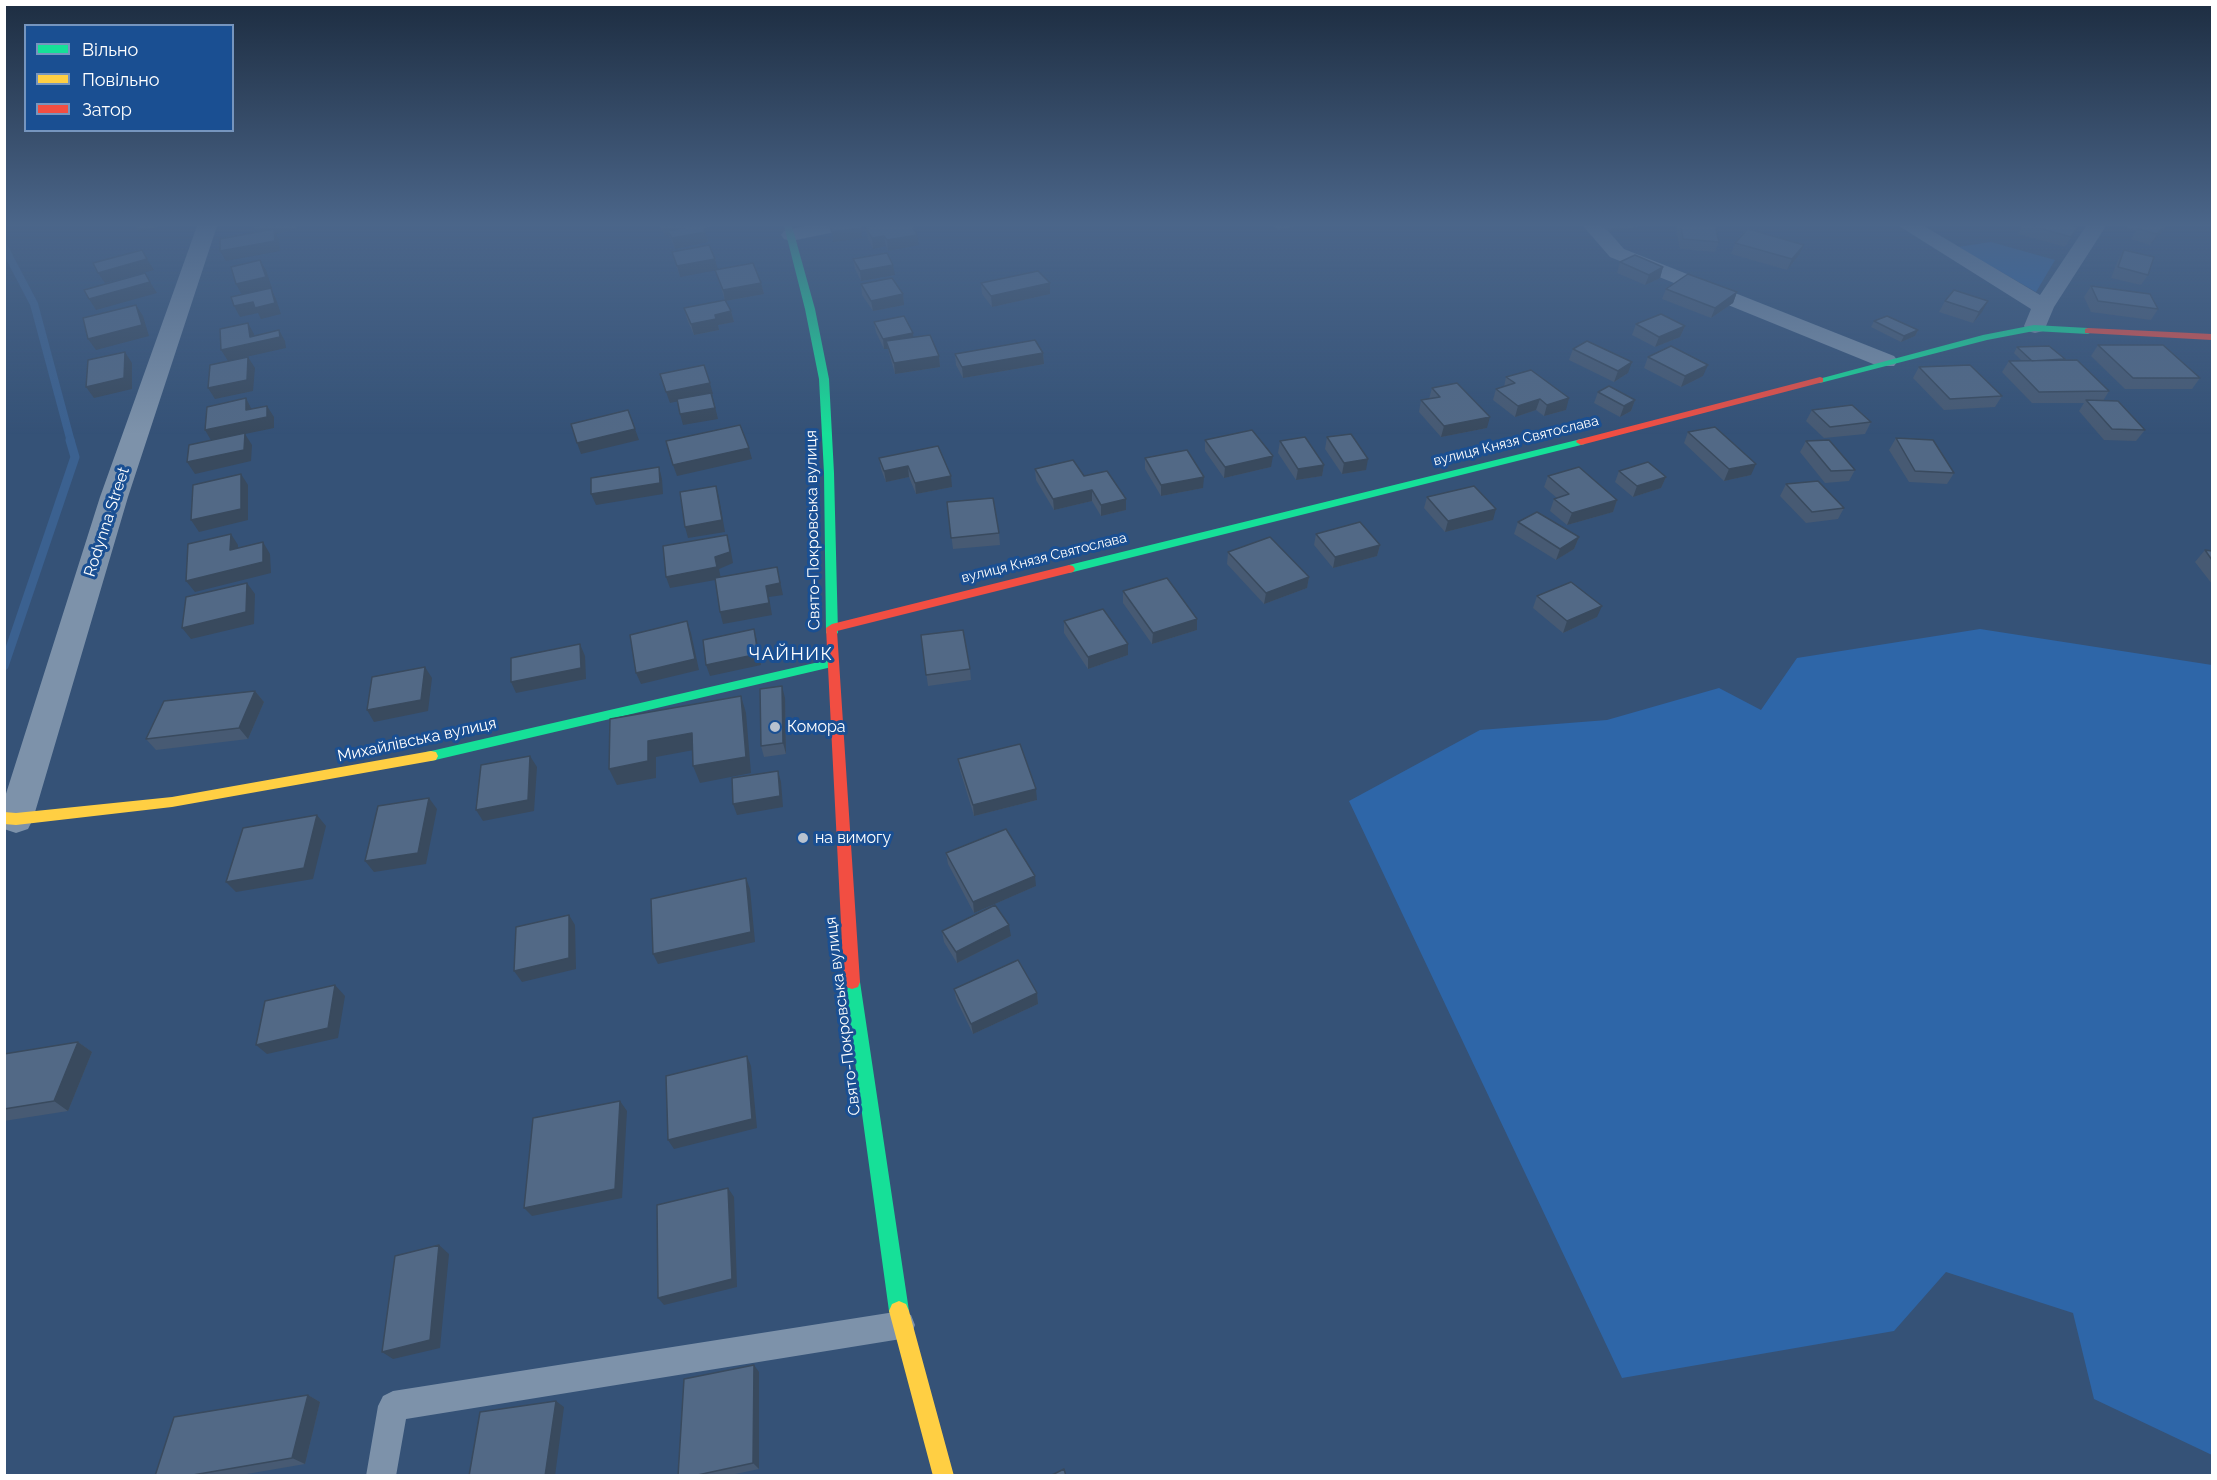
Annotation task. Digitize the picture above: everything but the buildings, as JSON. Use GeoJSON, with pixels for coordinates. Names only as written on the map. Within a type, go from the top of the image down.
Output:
{"type":"FeatureCollection","features":[{"type":"Feature","properties":{"kind":"street","name":"Rodynna Street"},"geometry":{"type":"LineString","coordinates":[[10,819],[114,497],[183,295]]}},
{"type":"Feature","properties":{"kind":"street","name":"Свято-Покровська вулиця"},"geometry":{"type":"LineString","coordinates":[[805,295],[824,379],[829,472],[832,663],[850,967],[901,1325],[944,1476]]}},
{"type":"Feature","properties":{"kind":"street"},"geometry":{"type":"LineString","coordinates":[[1721,295],[1886,362]]}},
{"type":"Feature","properties":{"kind":"street"},"geometry":{"type":"LineString","coordinates":[[2026,295],[2043,308]]}},
{"type":"Feature","properties":{"kind":"street"},"geometry":{"type":"LineString","coordinates":[[2034,328],[2051,295]]}},
{"type":"Feature","properties":{"kind":"street","name":"вулиця Князя Святослава"},"geometry":{"type":"LineString","coordinates":[[832,628],[1476,469],[1886,362],[2034,328],[2212,337]]}},
{"type":"Feature","properties":{"kind":"street","name":"Михайлівська вулиця"},"geometry":{"type":"LineString","coordinates":[[10,819],[172,802],[413,760],[832,663]]}},
{"type":"Feature","properties":{"kind":"lane"},"geometry":{"type":"LineString","coordinates":[[381,1476],[393,1406],[901,1325]]}},
{"type":"Feature","properties":{"kind":"shaded area"},"geometry":{"type":"Polygon","coordinates":[[[1980,629],[2212,665],[2212,1455],[2094,1399],[2073,1313],[1946,1272],[1894,1331],[1622,1378],[1349,801],[1480,730],[1607,720],[1719,688],[1761,710],[1797,658],[1980,629]]]}},
{"type":"Feature","properties":{"kind":"waterway"},"geometry":{"type":"LineString","coordinates":[[29,295],[34,304],[71,442]]}},
{"type":"Feature","properties":{"kind":"waterway"},"geometry":{"type":"LineString","coordinates":[[4,666],[75,457],[70,440]]}},
{"type":"Feature","properties":{"kind":"traffic: fast"},"geometry":{"type":"LineString","coordinates":[[806,295],[824,379],[829,473],[832,633]]}},
{"type":"Feature","properties":{"kind":"traffic: fast"},"geometry":{"type":"LineString","coordinates":[[1820,380],[1986,337],[2034,328],[2088,331]]}},
{"type":"Feature","properties":{"kind":"traffic: fast"},"geometry":{"type":"LineString","coordinates":[[1069,569],[1581,442]]}},
{"type":"Feature","properties":{"kind":"traffic: fast"},"geometry":{"type":"LineString","coordinates":[[431,756],[832,663]]}},
{"type":"Feature","properties":{"kind":"traffic: fast"},"geometry":{"type":"LineString","coordinates":[[852,982],[899,1311]]}},
{"type":"Feature","properties":{"kind":"traffic: slow"},"geometry":{"type":"LineString","coordinates":[[4,818],[16,819],[172,802],[431,756]]}},
{"type":"Feature","properties":{"kind":"traffic: slow"},"geometry":{"type":"LineString","coordinates":[[899,1311],[944,1476]]}},
{"type":"Feature","properties":{"kind":"traffic: jam"},"geometry":{"type":"LineString","coordinates":[[2088,331],[2212,337]]}},
{"type":"Feature","properties":{"kind":"traffic: jam"},"geometry":{"type":"LineString","coordinates":[[1581,442],[1820,380]]}},
{"type":"Feature","properties":{"kind":"traffic: jam"},"geometry":{"type":"LineString","coordinates":[[832,628],[1069,569]]}},
{"type":"Feature","properties":{"kind":"traffic: jam"},"geometry":{"type":"LineString","coordinates":[[832,633],[852,982]]}},
{"type":"Feature","properties":{"kind":"place","name":"Комора"},"geometry":{"type":"Point","coordinates":[775,727]}},
{"type":"Feature","properties":{"kind":"place","name":"на вимогу"},"geometry":{"type":"Point","coordinates":[803,838]}},
{"type":"Feature","properties":{"kind":"district","name":"ЧАЙНИК"},"geometry":{"type":"Point","coordinates":[791,655]}}]}
